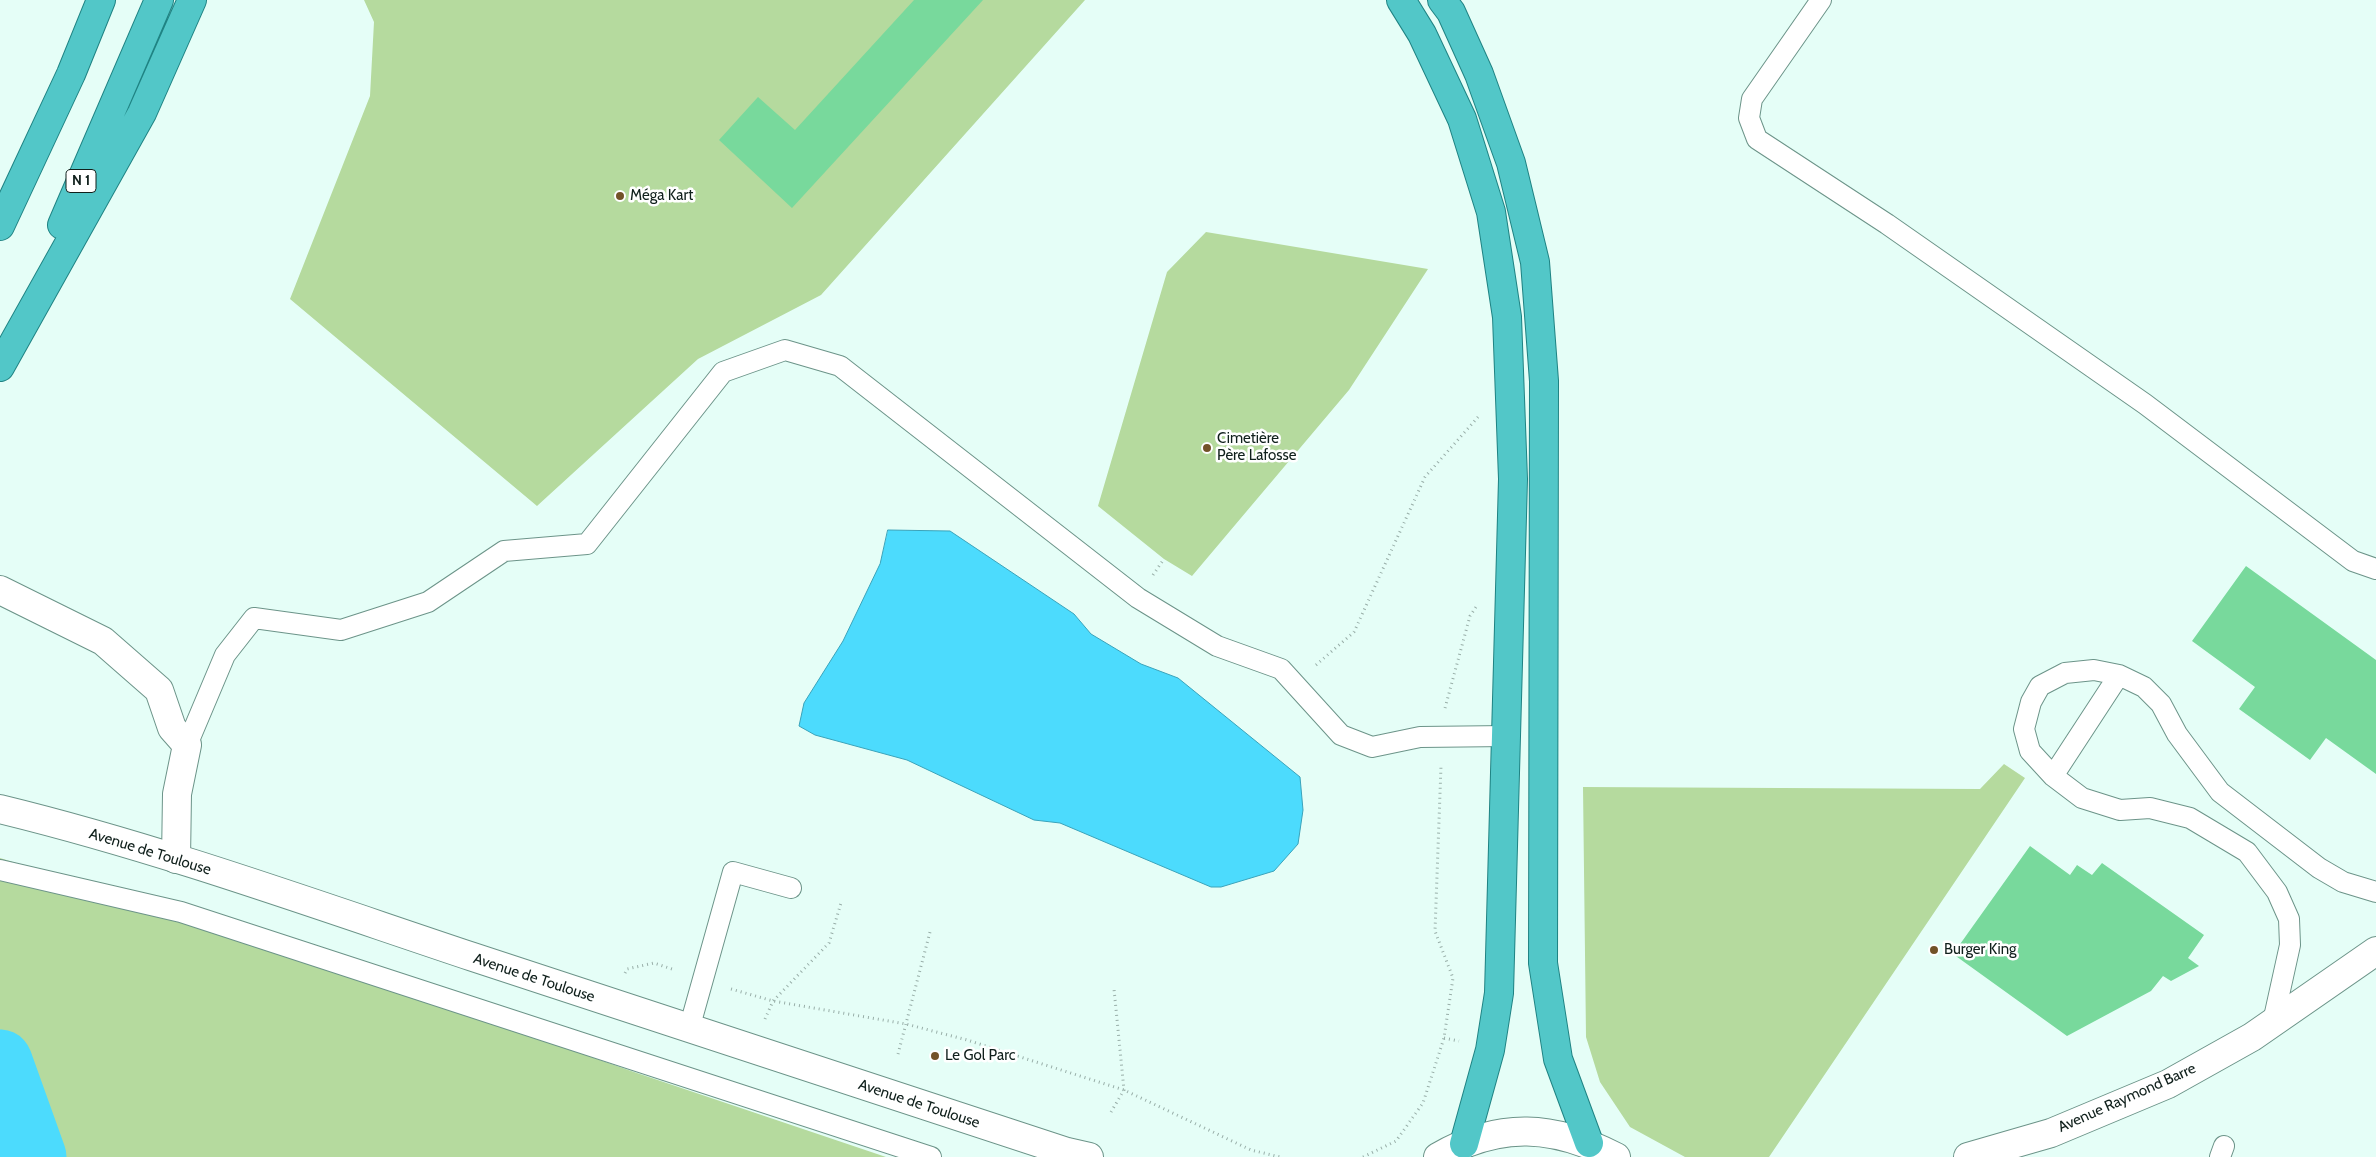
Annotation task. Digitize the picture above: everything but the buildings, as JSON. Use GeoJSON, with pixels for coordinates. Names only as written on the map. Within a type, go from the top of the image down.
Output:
{"type":"FeatureCollection","features":[{"type":"Feature","properties":{"kind":"highway"},"geometry":{"type":"LineString","coordinates":[[0,226],[71,74],[100,0]]}},
{"type":"Feature","properties":{"kind":"highway","name":"N 1"},"geometry":{"type":"LineString","coordinates":[[1,364],[158,0]]}},
{"type":"Feature","properties":{"kind":"highway"},"geometry":{"type":"LineString","coordinates":[[1,364],[142,113],[192,0]]}},
{"type":"Feature","properties":{"kind":"highway"},"geometry":{"type":"LineString","coordinates":[[1401,0],[1422,34],[1462,119],[1491,212],[1507,317],[1513,478],[1499,993],[1490,1050],[1464,1144]]}},
{"type":"Feature","properties":{"kind":"highway"},"geometry":{"type":"LineString","coordinates":[[1442,0],[1451,12],[1479,74],[1511,163],[1535,262],[1544,382],[1543,963],[1558,1059],[1589,1143]]}},
{"type":"Feature","properties":{"kind":"main road"},"geometry":{"type":"LineString","coordinates":[[0,590],[103,641],[159,690],[172,728],[187,746],[177,794],[176,859]]}},
{"type":"Feature","properties":{"kind":"main road","name":"Avenue de Toulouse"},"geometry":{"type":"LineString","coordinates":[[0,809],[176,859],[612,1004],[1078,1155]]}},
{"type":"Feature","properties":{"kind":"main road","name":"Avenue Raymond Barre"},"geometry":{"type":"LineString","coordinates":[[1968,1157],[2051,1133],[2168,1084],[2252,1037],[2376,951]]}},
{"type":"Feature","properties":{"kind":"main road"},"geometry":{"type":"LineString","coordinates":[[1438,1157],[1464,1144],[1494,1134],[1526,1131],[1558,1134],[1589,1143],[1616,1157]]}},
{"type":"Feature","properties":{"kind":"lane"},"geometry":{"type":"LineString","coordinates":[[1821,0],[1752,99],[1749,118],[1757,139],[1886,224],[2145,404],[2353,561],[2376,569]]}},
{"type":"Feature","properties":{"kind":"lane"},"geometry":{"type":"LineString","coordinates":[[187,746],[225,655],[254,618],[341,630],[428,602],[504,551],[587,544],[723,372],[785,350],[840,366],[1138,598],[1216,646],[1281,669],[1341,735],[1372,747],[1420,737],[1506,736]]}},
{"type":"Feature","properties":{"kind":"lane"},"geometry":{"type":"LineString","coordinates":[[2273,1022],[2290,945],[2289,919],[2277,892],[2247,852],[2190,818],[2150,808],[2120,810],[2082,798],[2053,776],[2030,751],[2024,729],[2032,702],[2040,686],[2065,672],[2094,670],[2119,675],[2144,687],[2161,704],[2176,734],[2220,792],[2319,868],[2343,882],[2376,892]]}},
{"type":"Feature","properties":{"kind":"lane"},"geometry":{"type":"LineString","coordinates":[[2053,776],[2119,675]]}},
{"type":"Feature","properties":{"kind":"lane"},"geometry":{"type":"LineString","coordinates":[[0,870],[182,912],[931,1157]]}},
{"type":"Feature","properties":{"kind":"lane"},"geometry":{"type":"LineString","coordinates":[[689,1028],[733,872],[791,888]]}},
{"type":"Feature","properties":{"kind":"path"},"geometry":{"type":"LineString","coordinates":[[1281,669],[1318,665],[1354,632],[1425,477],[1474,420],[1510,394]]}},
{"type":"Feature","properties":{"kind":"path"},"geometry":{"type":"LineString","coordinates":[[1363,1157],[1396,1141],[1423,1103],[1444,1038],[1452,978],[1435,932],[1443,714],[1470,616],[1480,602]]}},
{"type":"Feature","properties":{"kind":"path"},"geometry":{"type":"LineString","coordinates":[[763,1024],[773,1001],[829,944],[841,903]]}},
{"type":"Feature","properties":{"kind":"path"},"geometry":{"type":"LineString","coordinates":[[898,1054],[930,932]]}},
{"type":"Feature","properties":{"kind":"path"},"geometry":{"type":"LineString","coordinates":[[612,1004],[627,969],[654,963],[702,980],[773,1001],[906,1024],[968,1040],[1124,1090],[1251,1150],[1280,1157]]}},
{"type":"Feature","properties":{"kind":"path"},"geometry":{"type":"LineString","coordinates":[[1112,1112],[1124,1090],[1114,989]]}},
{"type":"Feature","properties":{"kind":"green space","name":"Méga Kart"},"geometry":{"type":"Polygon","coordinates":[[[364,0],[1085,0],[821,295],[698,359],[537,506],[290,299],[370,96],[374,22],[364,0]]]}},
{"type":"Feature","properties":{"kind":"green space","name":"Cimetière Père Lafosse"},"geometry":{"type":"Polygon","coordinates":[[[1206,232],[1428,269],[1349,390],[1192,576],[1164,559],[1098,506],[1167,272],[1206,232]]]}},
{"type":"Feature","properties":{"kind":"green space"},"geometry":{"type":"Polygon","coordinates":[[[2004,764],[2025,778],[1769,1157],[1685,1157],[1630,1127],[1600,1082],[1586,1037],[1583,787],[1980,789],[2004,764]]]}},
{"type":"Feature","properties":{"kind":"green space"},"geometry":{"type":"Polygon","coordinates":[[[0,858],[235,932],[634,1072],[886,1157],[0,1157],[0,858]]]}},
{"type":"Feature","properties":{"kind":"water"},"geometry":{"type":"Polygon","coordinates":[[[888,530],[950,531],[1074,614],[1091,634],[1141,664],[1178,678],[1300,777],[1303,810],[1298,844],[1274,871],[1221,887],[1211,887],[1060,823],[1034,820],[907,760],[815,735],[799,726],[804,703],[843,641],[880,564],[888,530]]]}},
{"type":"Feature","properties":{"kind":"waterway"},"geometry":{"type":"LineString","coordinates":[[0,1062],[34,1157]]}},
{"type":"Feature","properties":{"kind":"place","name":"Méga Kart"},"geometry":{"type":"Point","coordinates":[620,196]}},
{"type":"Feature","properties":{"kind":"place","name":"Cimetière Père Lafosse"},"geometry":{"type":"Point","coordinates":[1207,448]}},
{"type":"Feature","properties":{"kind":"place","name":"Burger King"},"geometry":{"type":"Point","coordinates":[1934,950]}},
{"type":"Feature","properties":{"kind":"place","name":"Le Gol Parc"},"geometry":{"type":"Point","coordinates":[935,1056]}}]}
